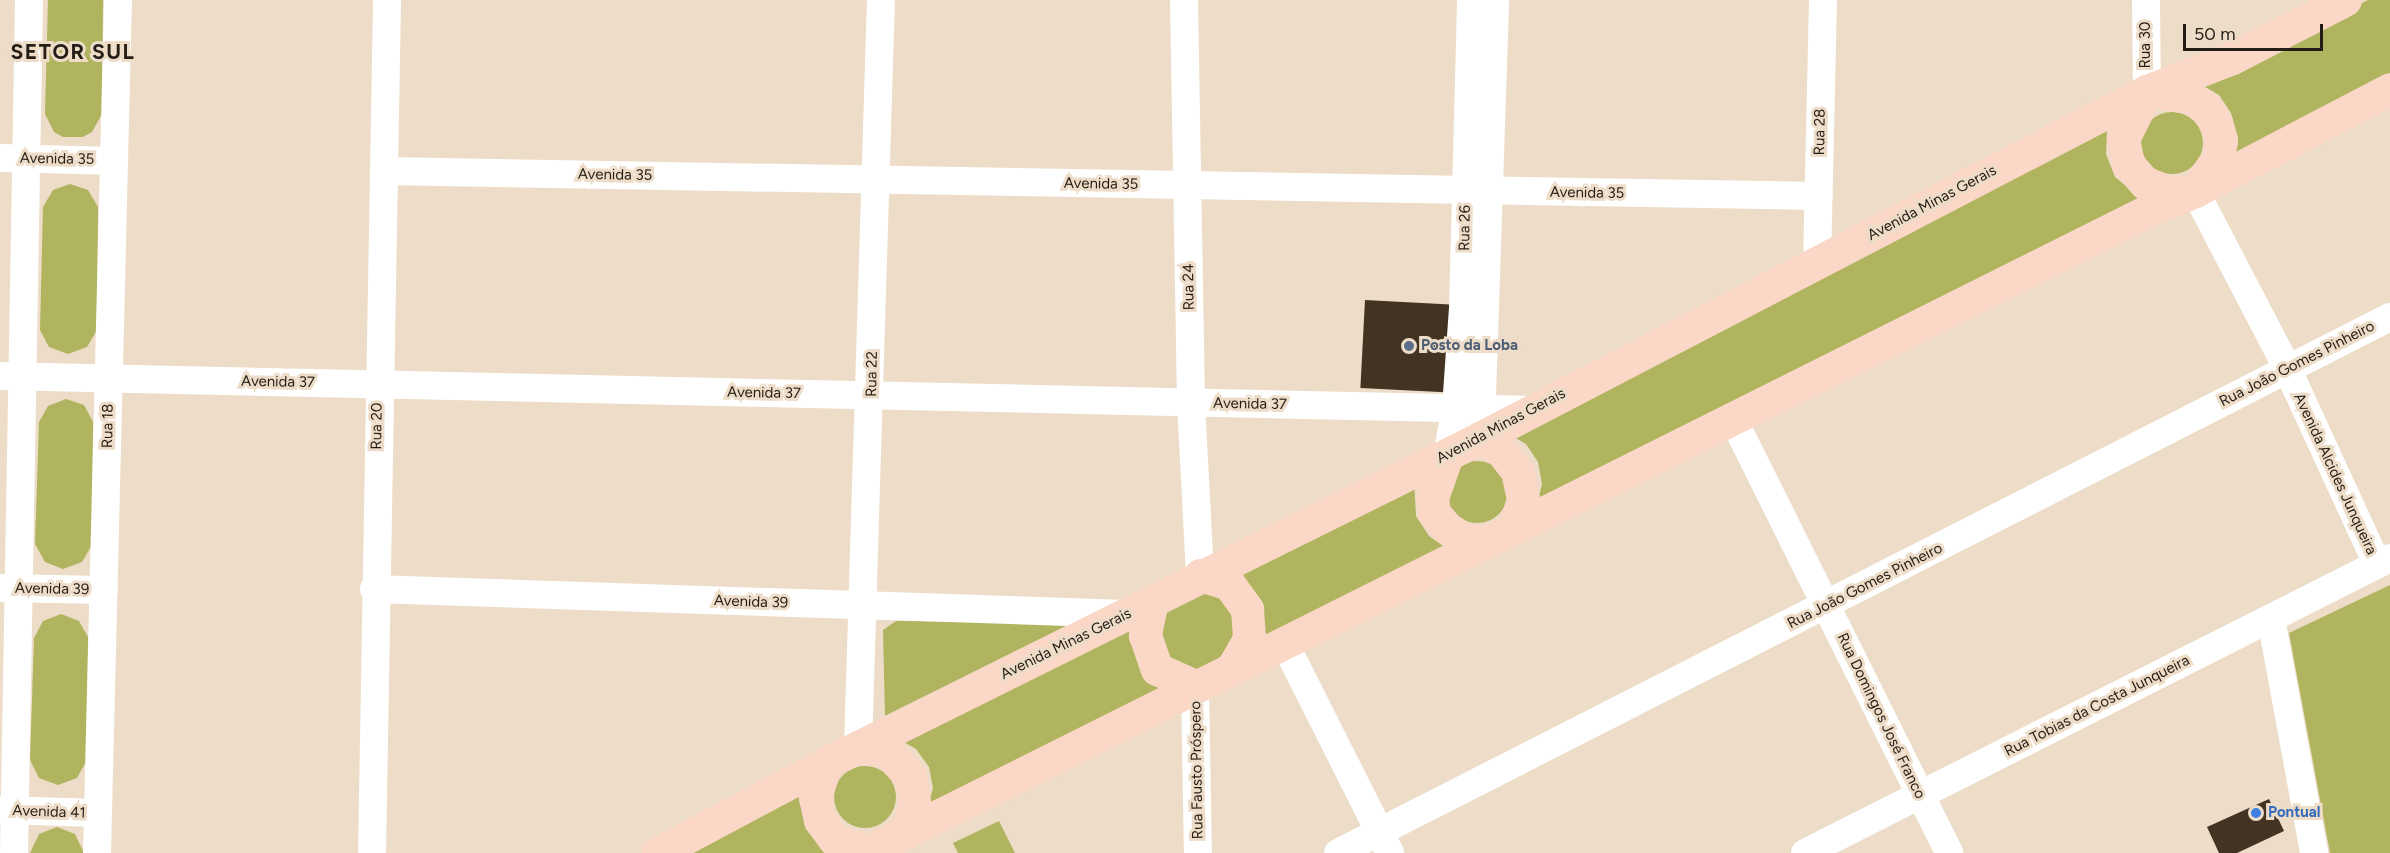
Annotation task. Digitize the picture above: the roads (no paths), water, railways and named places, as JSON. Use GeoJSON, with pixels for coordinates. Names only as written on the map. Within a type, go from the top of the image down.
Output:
{"type":"FeatureCollection","features":[{"type":"Feature","properties":{"kind":"main road","name":"Avenida Minas Gerais"},"geometry":{"type":"LineString","coordinates":[[657,853],[826,763],[1447,454],[1473,418],[1529,410],[1817,264],[2147,90],[2232,58],[2344,0]]}},
{"type":"Feature","properties":{"kind":"main road"},"geometry":{"type":"LineString","coordinates":[[826,763],[815,797],[820,820],[844,846],[882,846],[1515,526],[2147,211],[2195,191],[2390,89]]}},
{"type":"Feature","properties":{"kind":"main road"},"geometry":{"type":"LineString","coordinates":[[2147,90],[2188,97],[2205,107],[2216,122],[2221,140],[2218,158],[2195,191],[2169,192],[2145,183],[2128,164],[2123,139],[2147,90]]}},
{"type":"Feature","properties":{"kind":"main road"},"geometry":{"type":"LineString","coordinates":[[1473,418],[1517,471],[1523,499],[1515,526]]}},
{"type":"Feature","properties":{"kind":"main road"},"geometry":{"type":"LineString","coordinates":[[1447,454],[1432,498],[1434,513],[1447,528],[1464,539],[1483,542]]}},
{"type":"Feature","properties":{"kind":"main road"},"geometry":{"type":"LineString","coordinates":[[1200,575],[1229,584],[1247,609],[1249,639],[1233,667]]}},
{"type":"Feature","properties":{"kind":"main road"},"geometry":{"type":"LineString","coordinates":[[1139,607],[1145,635],[1157,669],[1195,686]]}},
{"type":"Feature","properties":{"kind":"main road"},"geometry":{"type":"LineString","coordinates":[[858,747],[887,752],[910,776],[915,809],[882,846]]}},
{"type":"Feature","properties":{"kind":"street"},"geometry":{"type":"LineString","coordinates":[[14,853],[8,811],[13,158],[29,0]]}},
{"type":"Feature","properties":{"kind":"street","name":"Rua 18"},"geometry":{"type":"LineString","coordinates":[[97,853],[118,0]]}},
{"type":"Feature","properties":{"kind":"street","name":"Rua 20"},"geometry":{"type":"LineString","coordinates":[[372,853],[374,588],[387,0]]}},
{"type":"Feature","properties":{"kind":"street","name":"Rua 22"},"geometry":{"type":"LineString","coordinates":[[858,747],[872,395],[881,0]]}},
{"type":"Feature","properties":{"kind":"street","name":"Rua 24"},"geometry":{"type":"LineString","coordinates":[[1184,0],[1191,403],[1200,575]]}},
{"type":"Feature","properties":{"kind":"street","name":"Rua 26"},"geometry":{"type":"LineString","coordinates":[[1471,0],[1478,191]]}},
{"type":"Feature","properties":{"kind":"street","name":"Rua 26"},"geometry":{"type":"LineString","coordinates":[[1473,418],[1478,191],[1495,0]]}},
{"type":"Feature","properties":{"kind":"street","name":"Rua 28"},"geometry":{"type":"LineString","coordinates":[[1817,264],[1823,0]]}},
{"type":"Feature","properties":{"kind":"street","name":"Rua 30"},"geometry":{"type":"LineString","coordinates":[[2146,0],[2147,90]]}},
{"type":"Feature","properties":{"kind":"street"},"geometry":{"type":"LineString","coordinates":[[2326,0],[2344,0]]}},
{"type":"Feature","properties":{"kind":"street","name":"Avenida 35"},"geometry":{"type":"LineString","coordinates":[[13,158],[114,161]]}},
{"type":"Feature","properties":{"kind":"street","name":"Avenida 35"},"geometry":{"type":"LineString","coordinates":[[384,171],[1819,196]]}},
{"type":"Feature","properties":{"kind":"street","name":"Avenida Alcides Junqueira"},"geometry":{"type":"LineString","coordinates":[[2195,191],[2384,561]]}},
{"type":"Feature","properties":{"kind":"street","name":"Rua João Gomes Pinheiro"},"geometry":{"type":"LineString","coordinates":[[1338,853],[1385,843],[1826,606],[2390,317]]}},
{"type":"Feature","properties":{"kind":"street","name":"Avenida 37"},"geometry":{"type":"LineString","coordinates":[[11,376],[1191,403],[1473,418]]}},
{"type":"Feature","properties":{"kind":"street","name":"Rua Domingos José Franco"},"geometry":{"type":"LineString","coordinates":[[1734,418],[1949,853]]}},
{"type":"Feature","properties":{"kind":"street","name":"Rua Tobias da Costa Junqueira"},"geometry":{"type":"LineString","coordinates":[[1805,853],[2384,561]]}},
{"type":"Feature","properties":{"kind":"street","name":"Avenida 39"},"geometry":{"type":"LineString","coordinates":[[9,588],[104,590]]}},
{"type":"Feature","properties":{"kind":"street","name":"Avenida 39"},"geometry":{"type":"LineString","coordinates":[[374,588],[864,606],[1139,607]]}},
{"type":"Feature","properties":{"kind":"street"},"geometry":{"type":"LineString","coordinates":[[2271,618],[2314,853]]}},
{"type":"Feature","properties":{"kind":"street"},"geometry":{"type":"LineString","coordinates":[[1285,644],[1385,843]]}},
{"type":"Feature","properties":{"kind":"street","name":"Rua Fausto Próspero"},"geometry":{"type":"LineString","coordinates":[[1195,686],[1198,853]]}},
{"type":"Feature","properties":{"kind":"street","name":"Avenida 41"},"geometry":{"type":"LineString","coordinates":[[8,811],[98,813]]}},
{"type":"Feature","properties":{"kind":"place","name":"Posto da Loba"},"geometry":{"type":"Point","coordinates":[1409,346]}},
{"type":"Feature","properties":{"kind":"place","name":"Pontual"},"geometry":{"type":"Point","coordinates":[2256,813]}},
{"type":"Feature","properties":{"kind":"district","name":"SETOR SUL"},"geometry":{"type":"Point","coordinates":[73,52]}}]}
